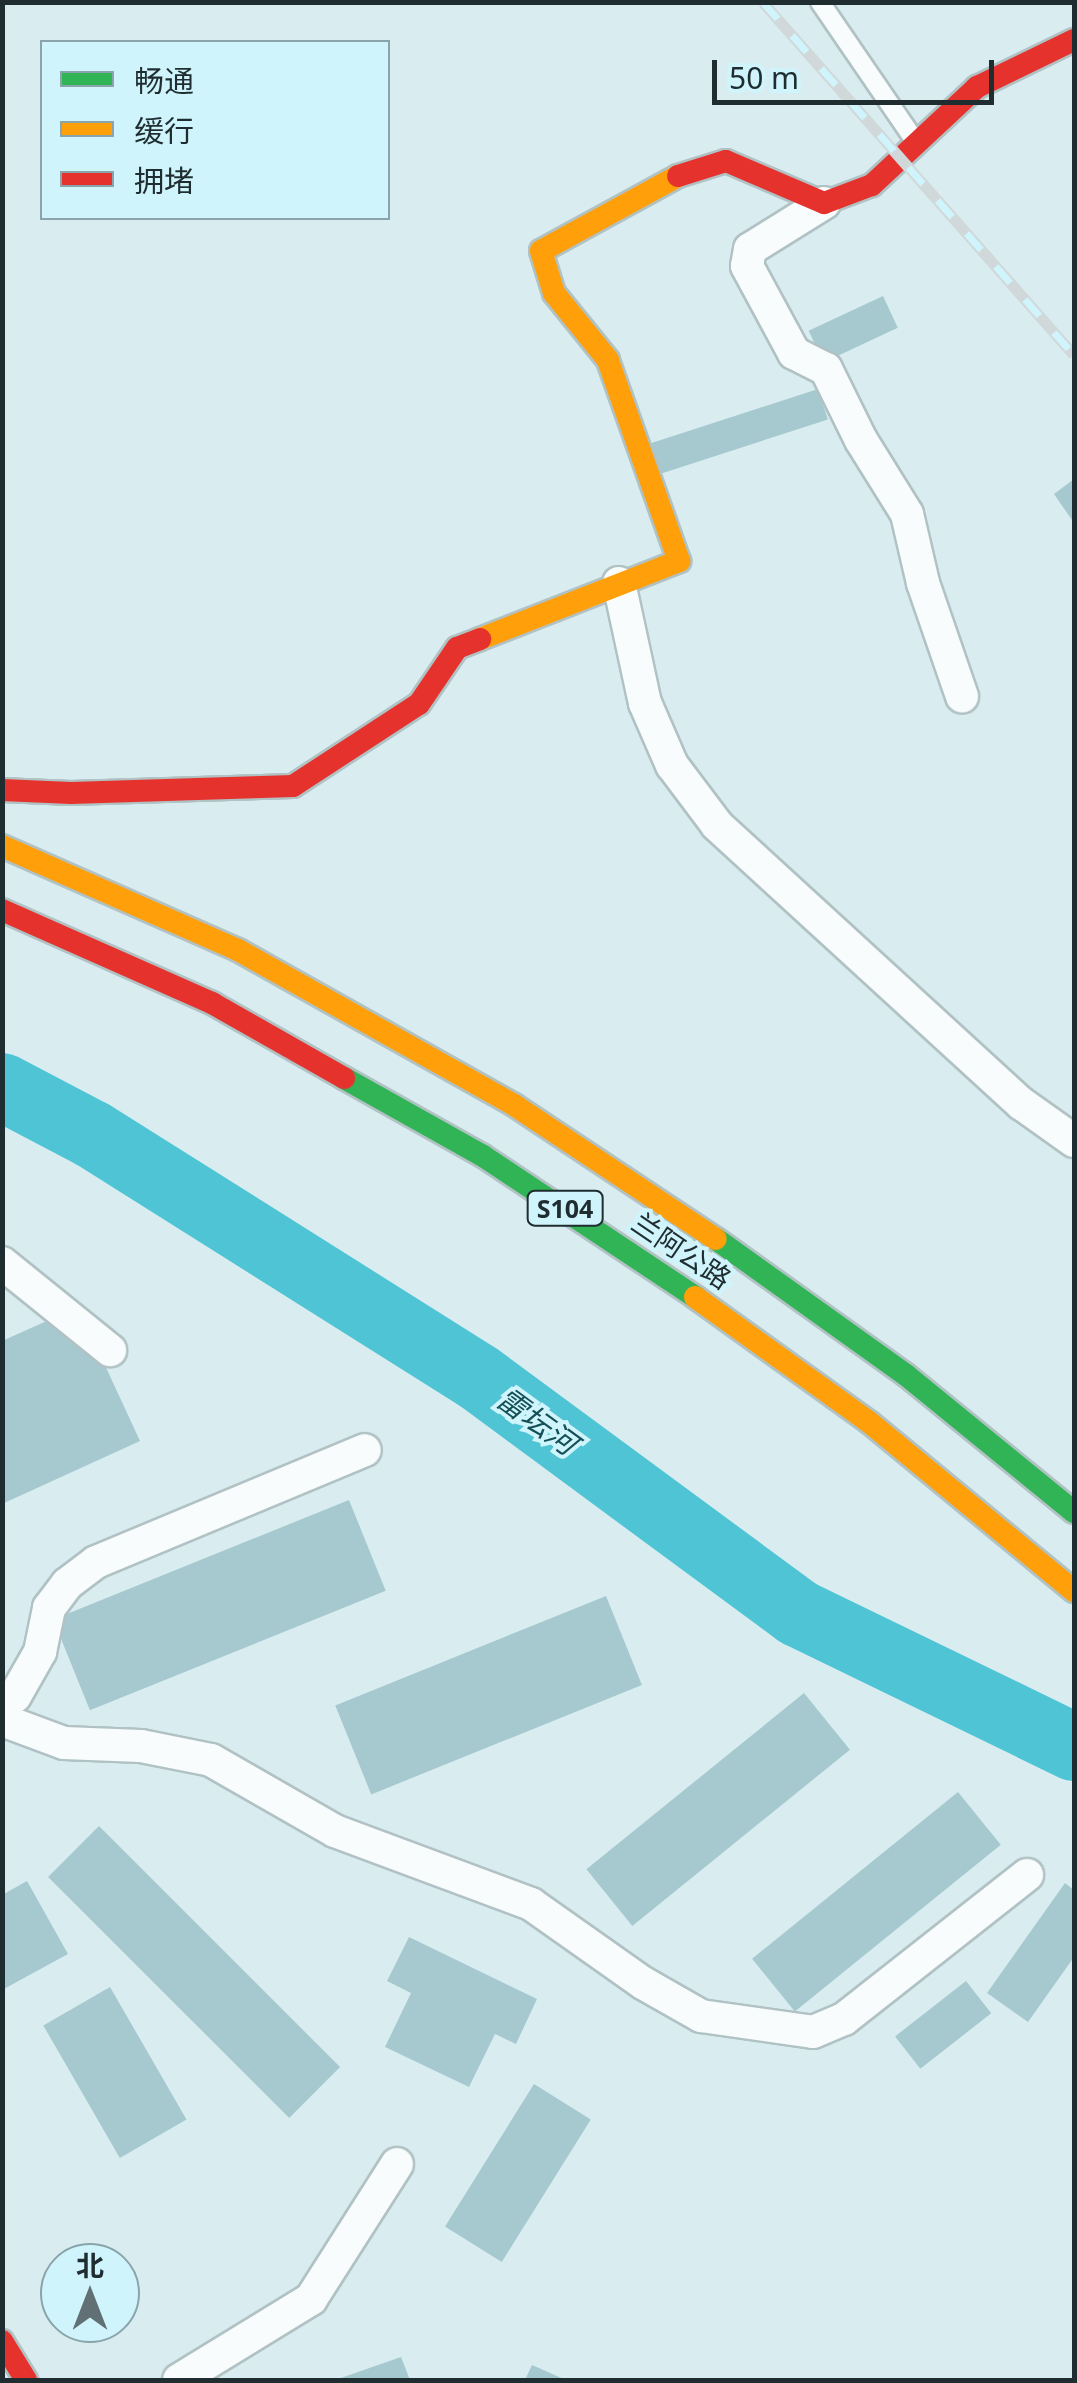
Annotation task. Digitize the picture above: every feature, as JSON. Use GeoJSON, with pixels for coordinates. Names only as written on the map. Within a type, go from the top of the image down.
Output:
{"type":"FeatureCollection","features":[{"type":"Feature","properties":{"kind":"main road"},"geometry":{"type":"LineString","coordinates":[[2,790],[293,786],[419,704],[457,648],[678,561],[608,360],[554,292],[541,250],[682,174],[726,161],[824,203],[872,184],[977,86],[1074,40]]}},
{"type":"Feature","properties":{"kind":"main road","name":"兰阿公路"},"geometry":{"type":"LineString","coordinates":[[2,846],[238,950],[514,1105],[778,1280],[906,1375],[1074,1512]]}},
{"type":"Feature","properties":{"kind":"main road","name":"兰阿公路"},"geometry":{"type":"LineString","coordinates":[[2,910],[212,1003],[483,1156],[744,1329],[870,1422],[1074,1590]]}},
{"type":"Feature","properties":{"kind":"main road"},"geometry":{"type":"LineString","coordinates":[[2,2341],[26,2380]]}},
{"type":"Feature","properties":{"kind":"street"},"geometry":{"type":"LineString","coordinates":[[824,203],[750,249],[748,266],[794,353],[826,369],[861,440],[907,514],[922,584],[962,696]]}},
{"type":"Feature","properties":{"kind":"street"},"geometry":{"type":"LineString","coordinates":[[619,584],[646,703],[672,765],[717,824],[1022,1104],[1074,1141]]}},
{"type":"Feature","properties":{"kind":"street"},"geometry":{"type":"LineString","coordinates":[[2,1263],[110,1350]]}},
{"type":"Feature","properties":{"kind":"street"},"geometry":{"type":"LineString","coordinates":[[2,1702],[15,1696],[40,1652],[49,1608],[67,1584],[96,1562],[365,1450]]}},
{"type":"Feature","properties":{"kind":"street"},"geometry":{"type":"LineString","coordinates":[[2,1720],[64,1744],[141,1746],[210,1760],[335,1831],[531,1904],[644,1983],[700,2016],[813,2032],[829,2026],[1027,1875]]}},
{"type":"Feature","properties":{"kind":"street"},"geometry":{"type":"LineString","coordinates":[[180,2380],[227,2355],[311,2299],[397,2164]]}},
{"type":"Feature","properties":{"kind":"lane"},"geometry":{"type":"LineString","coordinates":[[820,2],[838,34],[915,141]]}},
{"type":"Feature","properties":{"kind":"building"},"geometry":{"type":"Polygon","coordinates":[[[883,296],[898,328],[823,362],[809,331],[883,296]]]}},
{"type":"Feature","properties":{"kind":"building"},"geometry":{"type":"Polygon","coordinates":[[[818,389],[828,419],[661,474],[652,443],[818,389]]]}},
{"type":"Feature","properties":{"kind":"building"},"geometry":{"type":"Polygon","coordinates":[[[1074,479],[1074,523],[1054,494],[1074,479]]]}},
{"type":"Feature","properties":{"kind":"building"},"geometry":{"type":"Polygon","coordinates":[[[78,1307],[140,1441],[2,1504],[2,1341],[78,1307]]]}},
{"type":"Feature","properties":{"kind":"building"},"geometry":{"type":"Polygon","coordinates":[[[349,1500],[386,1591],[90,1710],[53,1619],[349,1500]]]}},
{"type":"Feature","properties":{"kind":"building"},"geometry":{"type":"Polygon","coordinates":[[[606,1596],[642,1685],[371,1794],[335,1705],[606,1596]]]}},
{"type":"Feature","properties":{"kind":"building"},"geometry":{"type":"Polygon","coordinates":[[[804,1693],[850,1750],[632,1926],[586,1869],[804,1693]]]}},
{"type":"Feature","properties":{"kind":"building"},"geometry":{"type":"Polygon","coordinates":[[[958,1792],[1001,1845],[795,2012],[752,1959],[958,1792]]]}},
{"type":"Feature","properties":{"kind":"building"},"geometry":{"type":"Polygon","coordinates":[[[99,1826],[340,2067],[289,2118],[48,1877],[99,1826]]]}},
{"type":"Feature","properties":{"kind":"building"},"geometry":{"type":"Polygon","coordinates":[[[27,1881],[68,1954],[2,1990],[2,1895],[27,1881]]]}},
{"type":"Feature","properties":{"kind":"building"},"geometry":{"type":"Polygon","coordinates":[[[1065,1883],[1074,1890],[1074,1957],[1028,2022],[987,1993],[1065,1883]]]}},
{"type":"Feature","properties":{"kind":"building"},"geometry":{"type":"Polygon","coordinates":[[[409,1937],[537,1999],[516,2044],[495,2034],[469,2087],[385,2047],[411,1993],[387,1981],[409,1937]]]}},
{"type":"Feature","properties":{"kind":"building"},"geometry":{"type":"Polygon","coordinates":[[[966,1981],[991,2013],[920,2069],[895,2036],[966,1981]]]}},
{"type":"Feature","properties":{"kind":"building"},"geometry":{"type":"Polygon","coordinates":[[[110,1987],[186,2120],[120,2158],[43,2026],[110,1987]]]}},
{"type":"Feature","properties":{"kind":"building"},"geometry":{"type":"Polygon","coordinates":[[[534,2084],[591,2120],[502,2262],[445,2226],[534,2084]]]}},
{"type":"Feature","properties":{"kind":"building"},"geometry":{"type":"Polygon","coordinates":[[[401,2357],[410,2380],[335,2380],[401,2357]]]}},
{"type":"Feature","properties":{"kind":"building"},"geometry":{"type":"Polygon","coordinates":[[[532,2365],[566,2380],[525,2380],[532,2365]]]}},
{"type":"Feature","properties":{"kind":"waterway","name":"雷坛河"},"geometry":{"type":"LineString","coordinates":[[2,1087],[92,1134],[478,1377],[798,1613],[1074,1747]]}},
{"type":"Feature","properties":{"kind":"railway"},"geometry":{"type":"LineString","coordinates":[[763,2],[1074,355]]}},
{"type":"Feature","properties":{"kind":"traffic: fast"},"geometry":{"type":"LineString","coordinates":[[344,1078],[483,1156],[695,1297]]}},
{"type":"Feature","properties":{"kind":"traffic: fast"},"geometry":{"type":"LineString","coordinates":[[716,1239],[906,1375],[1074,1512]]}},
{"type":"Feature","properties":{"kind":"traffic: slow"},"geometry":{"type":"LineString","coordinates":[[480,639],[679,561],[608,360],[554,293],[541,251],[678,176]]}},
{"type":"Feature","properties":{"kind":"traffic: slow"},"geometry":{"type":"LineString","coordinates":[[2,846],[238,950],[514,1105],[716,1239]]}},
{"type":"Feature","properties":{"kind":"traffic: slow"},"geometry":{"type":"LineString","coordinates":[[695,1297],[869,1422],[1074,1591]]}},
{"type":"Feature","properties":{"kind":"traffic: jam"},"geometry":{"type":"LineString","coordinates":[[678,176],[726,161],[824,203],[872,185],[977,87],[1074,40]]}},
{"type":"Feature","properties":{"kind":"traffic: jam"},"geometry":{"type":"LineString","coordinates":[[2,790],[71,793],[293,786],[419,704],[457,648],[480,639]]}},
{"type":"Feature","properties":{"kind":"traffic: jam"},"geometry":{"type":"LineString","coordinates":[[2,910],[212,1003],[344,1078]]}},
{"type":"Feature","properties":{"kind":"traffic: jam"},"geometry":{"type":"LineString","coordinates":[[2,2341],[26,2380]]}}]}
